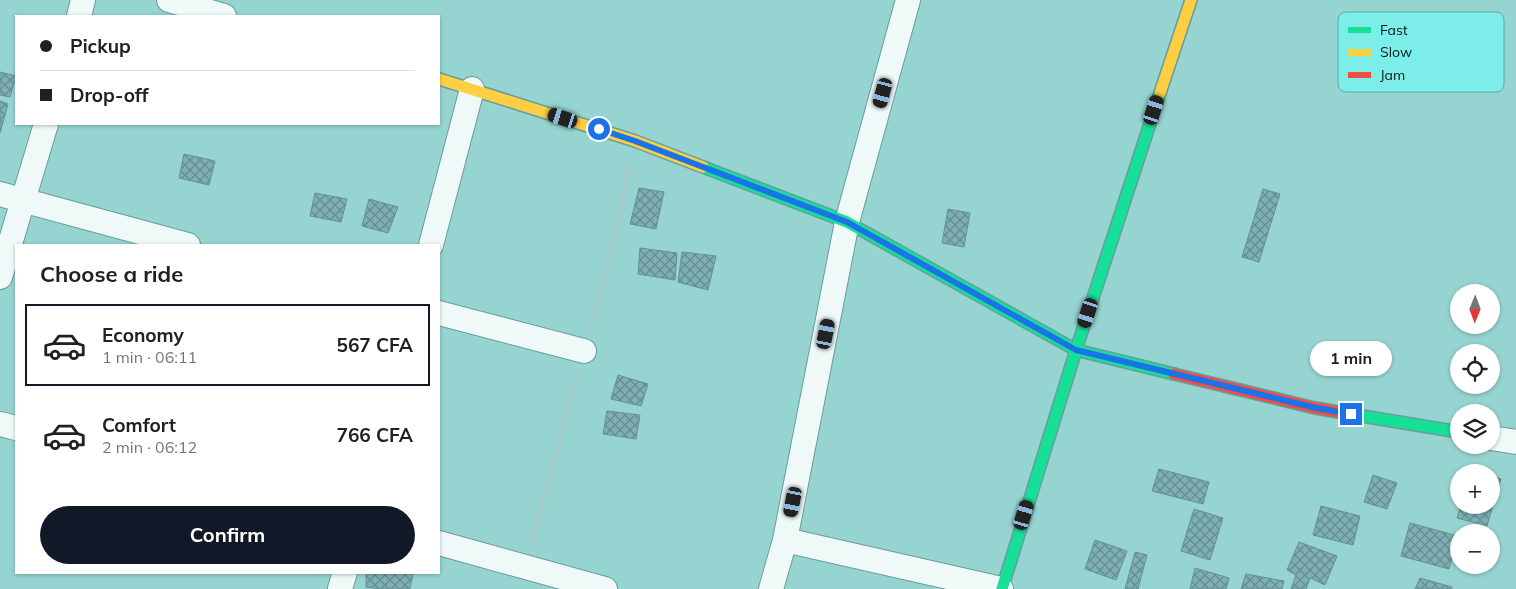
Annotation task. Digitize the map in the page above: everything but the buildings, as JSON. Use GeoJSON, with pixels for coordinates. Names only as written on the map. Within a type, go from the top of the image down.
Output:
{"type":"FeatureCollection","features":[{"type":"Feature","properties":{"kind":"street"},"geometry":{"type":"LineString","coordinates":[[79,15],[84,0]]}},
{"type":"Feature","properties":{"kind":"street"},"geometry":{"type":"LineString","coordinates":[[169,0],[221,15]]}},
{"type":"Feature","properties":{"kind":"street"},"geometry":{"type":"LineString","coordinates":[[771,589],[785,540],[847,222],[908,0]]}},
{"type":"Feature","properties":{"kind":"street"},"geometry":{"type":"LineString","coordinates":[[785,540],[1001,589],[1076,350],[1191,0]]}},
{"type":"Feature","properties":{"kind":"street"},"geometry":{"type":"LineString","coordinates":[[440,79],[635,141],[847,222],[1076,350],[1316,408],[1450,430]]}},
{"type":"Feature","properties":{"kind":"street"},"geometry":{"type":"LineString","coordinates":[[431,244],[472,89]]}},
{"type":"Feature","properties":{"kind":"street"},"geometry":{"type":"LineString","coordinates":[[0,277],[46,125]]}},
{"type":"Feature","properties":{"kind":"street"},"geometry":{"type":"LineString","coordinates":[[0,194],[184,244]]}},
{"type":"Feature","properties":{"kind":"street"},"geometry":{"type":"LineString","coordinates":[[440,313],[584,350]]}},
{"type":"Feature","properties":{"kind":"street"},"geometry":{"type":"LineString","coordinates":[[0,424],[15,428]]}},
{"type":"Feature","properties":{"kind":"street"},"geometry":{"type":"LineString","coordinates":[[1500,439],[1516,442]]}},
{"type":"Feature","properties":{"kind":"street"},"geometry":{"type":"LineString","coordinates":[[440,543],[606,589]]}},
{"type":"Feature","properties":{"kind":"street"},"geometry":{"type":"LineString","coordinates":[[340,589],[344,574]]}},
{"type":"Feature","properties":{"kind":"traffic: fast"},"geometry":{"type":"LineString","coordinates":[[1002,589],[1076,350],[1160,93]]}},
{"type":"Feature","properties":{"kind":"traffic: fast"},"geometry":{"type":"LineString","coordinates":[[703,167],[847,222],[1076,350],[1174,374]]}},
{"type":"Feature","properties":{"kind":"traffic: fast"},"geometry":{"type":"LineString","coordinates":[[1350,414],[1450,431]]}},
{"type":"Feature","properties":{"kind":"traffic: slow"},"geometry":{"type":"LineString","coordinates":[[1160,93],[1191,0]]}},
{"type":"Feature","properties":{"kind":"traffic: slow"},"geometry":{"type":"LineString","coordinates":[[440,79],[635,141],[703,167]]}},
{"type":"Feature","properties":{"kind":"traffic: jam"},"geometry":{"type":"LineString","coordinates":[[1174,374],[1315,408],[1350,414]]}},
{"type":"Feature","properties":{"kind":"route"},"geometry":{"type":"LineString","coordinates":[[599,129],[847,222],[1076,350],[1316,408],[1351,414]]}}]}
